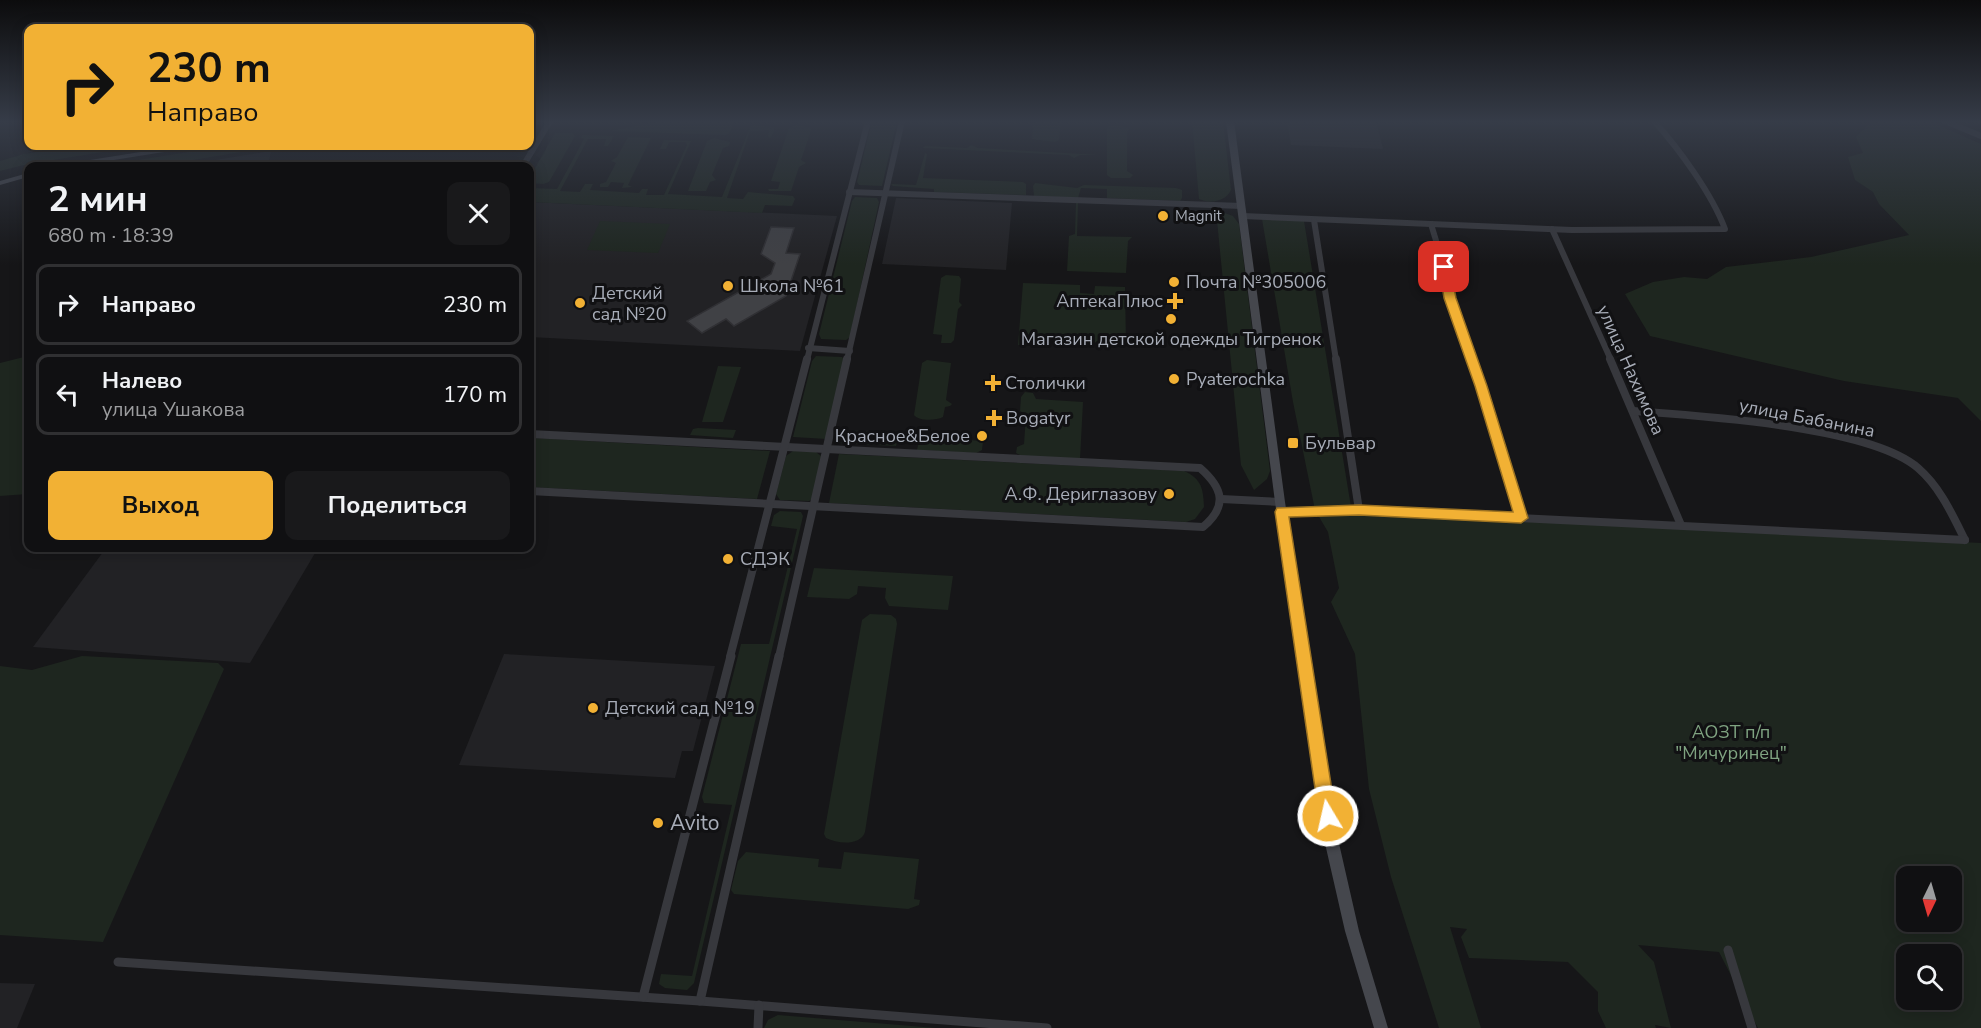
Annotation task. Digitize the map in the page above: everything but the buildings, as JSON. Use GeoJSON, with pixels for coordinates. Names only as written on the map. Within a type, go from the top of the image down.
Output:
{"type":"FeatureCollection","features":[{"type":"Feature","properties":{"kind":"main road"},"geometry":{"type":"LineString","coordinates":[[1237,169],[1281,507],[1337,868],[1352,932],[1381,1028]]}},
{"type":"Feature","properties":{"kind":"main road"},"geometry":{"type":"LineString","coordinates":[[0,183],[24,176]]}},
{"type":"Feature","properties":{"kind":"street"},"geometry":{"type":"LineString","coordinates":[[643,997],[855,169]]}},
{"type":"Feature","properties":{"kind":"street"},"geometry":{"type":"LineString","coordinates":[[700,1001],[891,169]]}},
{"type":"Feature","properties":{"kind":"street"},"geometry":{"type":"LineString","coordinates":[[849,192],[1243,211],[1314,220],[1552,229],[1725,229],[1720,215],[1690,169]]}},
{"type":"Feature","properties":{"kind":"street"},"geometry":{"type":"LineString","coordinates":[[1314,220],[1359,510]]}},
{"type":"Feature","properties":{"kind":"street"},"geometry":{"type":"LineString","coordinates":[[1431,224],[1444,267],[1450,298],[1481,386],[1521,518]]}},
{"type":"Feature","properties":{"kind":"street","name":"улица Нахимова"},"geometry":{"type":"LineString","coordinates":[[1552,229],[1634,411],[1681,525]]}},
{"type":"Feature","properties":{"kind":"street"},"geometry":{"type":"LineString","coordinates":[[808,348],[850,351]]}},
{"type":"Feature","properties":{"kind":"street","name":"улица Бабанина"},"geometry":{"type":"LineString","coordinates":[[1634,411],[1758,423],[1875,445],[1894,452],[1926,476],[1942,496],[1965,540],[1681,525]]}},
{"type":"Feature","properties":{"kind":"street"},"geometry":{"type":"LineString","coordinates":[[534,434],[1200,468],[1217,485],[1221,499],[1218,512],[1212,521],[1203,527],[534,491]]}},
{"type":"Feature","properties":{"kind":"street"},"geometry":{"type":"LineString","coordinates":[[1221,499],[1281,507],[1681,525]]}},
{"type":"Feature","properties":{"kind":"street"},"geometry":{"type":"LineString","coordinates":[[1728,950],[1752,1028]]}},
{"type":"Feature","properties":{"kind":"street"},"geometry":{"type":"LineString","coordinates":[[118,962],[759,1005],[1047,1028]]}},
{"type":"Feature","properties":{"kind":"street"},"geometry":{"type":"LineString","coordinates":[[758,1028],[759,1005]]}},
{"type":"Feature","properties":{"kind":"shaded area"},"geometry":{"type":"Polygon","coordinates":[[[896,198],[1012,203],[1006,270],[882,264],[896,198]]]}},
{"type":"Feature","properties":{"kind":"shaded area","name":"Школа №61"},"geometry":{"type":"Polygon","coordinates":[[[534,202],[837,216],[800,351],[534,337],[534,202]]]}},
{"type":"Feature","properties":{"kind":"shaded area"},"geometry":{"type":"Polygon","coordinates":[[[103,552],[316,552],[250,663],[33,647],[103,552]]]}},
{"type":"Feature","properties":{"kind":"shaded area","name":"Детский сад №19"},"geometry":{"type":"Polygon","coordinates":[[[504,654],[715,666],[693,751],[682,751],[675,778],[459,765],[504,654]]]}},
{"type":"Feature","properties":{"kind":"shaded area"},"geometry":{"type":"Polygon","coordinates":[[[0,983],[35,984],[17,1028],[0,1028],[0,983]]]}},
{"type":"Feature","properties":{"kind":"green space"},"geometry":{"type":"Polygon","coordinates":[[[556,169],[549,182],[543,184],[534,183],[534,170],[556,169]]]}},
{"type":"Feature","properties":{"kind":"green space"},"geometry":{"type":"Polygon","coordinates":[[[568,169],[572,169],[560,191],[580,192],[585,184],[593,184],[590,190],[639,193],[642,189],[648,189],[646,195],[664,195],[676,169],[679,169],[668,194],[722,197],[733,169],[737,169],[727,198],[743,199],[748,192],[793,196],[795,199],[792,206],[765,205],[762,213],[534,202],[534,188],[557,189],[568,169]]]}},
{"type":"Feature","properties":{"kind":"green space"},"geometry":{"type":"Polygon","coordinates":[[[613,169],[636,169],[628,185],[632,187],[622,188],[624,183],[611,182],[608,187],[600,187],[600,184],[606,182],[613,169]]]}},
{"type":"Feature","properties":{"kind":"green space"},"geometry":{"type":"Polygon","coordinates":[[[696,169],[714,169],[712,175],[716,180],[710,182],[706,191],[688,191],[696,169]]]}},
{"type":"Feature","properties":{"kind":"green space"},"geometry":{"type":"Polygon","coordinates":[[[775,169],[798,169],[791,191],[769,191],[768,189],[778,189],[780,182],[771,181],[775,169]]]}},
{"type":"Feature","properties":{"kind":"green space"},"geometry":{"type":"Polygon","coordinates":[[[860,169],[886,169],[882,186],[859,185],[857,182],[860,169]]]}},
{"type":"Feature","properties":{"kind":"green space"},"geometry":{"type":"Polygon","coordinates":[[[921,169],[925,169],[923,178],[1023,182],[1026,184],[1026,195],[934,192],[934,189],[891,184],[916,185],[921,169]]]}},
{"type":"Feature","properties":{"kind":"green space"},"geometry":{"type":"Polygon","coordinates":[[[1107,169],[1127,169],[1133,175],[1130,178],[1111,178],[1107,175],[1107,169]]]}},
{"type":"Feature","properties":{"kind":"green space"},"geometry":{"type":"Polygon","coordinates":[[[1196,169],[1229,169],[1231,190],[1228,194],[1212,202],[1199,199],[1196,169]]]}},
{"type":"Feature","properties":{"kind":"green space"},"geometry":{"type":"Polygon","coordinates":[[[1852,169],[1981,169],[1981,421],[1958,398],[1844,381],[1650,336],[1625,294],[1653,282],[1684,277],[1707,279],[1726,267],[1811,257],[1909,235],[1879,204],[1873,192],[1855,180],[1852,169]]]}},
{"type":"Feature","properties":{"kind":"green space"},"geometry":{"type":"Polygon","coordinates":[[[1035,183],[1077,188],[1084,185],[1176,188],[1182,190],[1182,198],[1180,201],[1107,198],[1107,189],[1081,188],[1078,198],[1034,196],[1035,183]]]}},
{"type":"Feature","properties":{"kind":"green space"},"geometry":{"type":"Polygon","coordinates":[[[855,197],[877,198],[879,202],[850,337],[846,340],[821,339],[819,334],[852,201],[855,197]]]}},
{"type":"Feature","properties":{"kind":"green space"},"geometry":{"type":"Polygon","coordinates":[[[1076,203],[1078,203],[1077,236],[1132,237],[1128,241],[1126,273],[1067,271],[1069,236],[1075,234],[1076,203]]]}},
{"type":"Feature","properties":{"kind":"green space"},"geometry":{"type":"Polygon","coordinates":[[[1216,210],[1233,216],[1239,224],[1270,471],[1267,479],[1254,490],[1241,465],[1216,210]]]}},
{"type":"Feature","properties":{"kind":"green space","name":"АОЗТ п/п \"Мичуринец\""},"geometry":{"type":"Polygon","coordinates":[[[1262,219],[1304,221],[1352,513],[1981,543],[1981,1028],[1758,1028],[1719,952],[1638,945],[1654,962],[1671,1028],[1655,1025],[1656,1028],[1606,1028],[1598,1011],[1598,992],[1568,962],[1469,958],[1461,937],[1467,929],[1450,927],[1481,1028],[1439,1028],[1391,877],[1369,789],[1355,654],[1331,602],[1339,588],[1328,532],[1315,510],[1293,402],[1262,219]]]}},
{"type":"Feature","properties":{"kind":"green space"},"geometry":{"type":"Polygon","coordinates":[[[600,221],[670,224],[658,253],[587,250],[600,221]]]}},
{"type":"Feature","properties":{"kind":"green space"},"geometry":{"type":"Polygon","coordinates":[[[946,275],[959,276],[961,279],[959,302],[962,305],[958,309],[954,340],[951,343],[941,343],[942,335],[933,334],[941,278],[946,275]]]}},
{"type":"Feature","properties":{"kind":"green space"},"geometry":{"type":"Polygon","coordinates":[[[1023,283],[1080,285],[1080,293],[1094,294],[1095,286],[1125,287],[1126,344],[1085,342],[1085,338],[1074,338],[1073,341],[1030,339],[1027,345],[1018,345],[1023,283]]]}},
{"type":"Feature","properties":{"kind":"green space"},"geometry":{"type":"Polygon","coordinates":[[[816,356],[842,357],[844,360],[827,439],[793,437],[812,361],[816,356]]]}},
{"type":"Feature","properties":{"kind":"green space"},"geometry":{"type":"Polygon","coordinates":[[[24,357],[24,494],[0,496],[0,363],[24,357]]]}},
{"type":"Feature","properties":{"kind":"green space"},"geometry":{"type":"Polygon","coordinates":[[[927,360],[951,363],[946,400],[952,404],[945,407],[943,417],[932,420],[914,415],[922,363],[927,360]]]}},
{"type":"Feature","properties":{"kind":"green space"},"geometry":{"type":"Polygon","coordinates":[[[718,366],[741,367],[723,422],[702,422],[718,366]]]}},
{"type":"Feature","properties":{"kind":"green space"},"geometry":{"type":"Polygon","coordinates":[[[1025,392],[1033,393],[1036,399],[1083,402],[1080,459],[1022,456],[1016,453],[1017,447],[1024,444],[1026,415],[1020,411],[1021,397],[1025,392]]]}},
{"type":"Feature","properties":{"kind":"green space"},"geometry":{"type":"Polygon","coordinates":[[[693,429],[736,430],[733,438],[690,435],[693,429]]]}},
{"type":"Feature","properties":{"kind":"green space"},"geometry":{"type":"Polygon","coordinates":[[[843,430],[899,433],[896,446],[837,443],[838,433],[843,430]]]}},
{"type":"Feature","properties":{"kind":"green space"},"geometry":{"type":"Polygon","coordinates":[[[920,437],[983,441],[982,450],[976,453],[917,450],[920,437]]]}},
{"type":"Feature","properties":{"kind":"green space"},"geometry":{"type":"Polygon","coordinates":[[[534,438],[770,451],[757,499],[534,487],[534,438]]]}},
{"type":"Feature","properties":{"kind":"green space"},"geometry":{"type":"Polygon","coordinates":[[[793,451],[816,452],[822,457],[812,499],[809,501],[780,500],[776,494],[786,456],[793,451]]]}},
{"type":"Feature","properties":{"kind":"green space"},"geometry":{"type":"Polygon","coordinates":[[[839,454],[1184,471],[1198,481],[1204,507],[1195,519],[1186,522],[829,503],[839,454]]]}},
{"type":"Feature","properties":{"kind":"green space"},"geometry":{"type":"Polygon","coordinates":[[[780,511],[801,512],[803,516],[694,983],[687,990],[665,988],[659,984],[661,974],[692,976],[732,805],[704,803],[702,797],[741,644],[769,644],[797,529],[771,526],[774,515],[780,511]]]}},
{"type":"Feature","properties":{"kind":"green space"},"geometry":{"type":"Polygon","coordinates":[[[814,568],[953,576],[948,610],[889,606],[885,598],[886,588],[858,586],[857,594],[849,599],[807,597],[814,568]]]}},
{"type":"Feature","properties":{"kind":"green space"},"geometry":{"type":"Polygon","coordinates":[[[870,614],[891,615],[896,619],[897,624],[865,832],[854,842],[836,842],[826,838],[824,834],[862,620],[870,614]]]}},
{"type":"Feature","properties":{"kind":"green space"},"geometry":{"type":"Polygon","coordinates":[[[82,656],[218,663],[224,669],[103,942],[0,935],[0,666],[32,670],[82,656]]]}},
{"type":"Feature","properties":{"kind":"green space"},"geometry":{"type":"Polygon","coordinates":[[[746,852],[819,859],[818,867],[841,869],[844,852],[919,859],[914,899],[920,900],[919,905],[908,909],[734,894],[731,890],[738,861],[746,852]]]}},
{"type":"Feature","properties":{"kind":"green space"},"geometry":{"type":"Polygon","coordinates":[[[778,1015],[936,1028],[764,1028],[768,1020],[778,1015]]]}},
{"type":"Feature","properties":{"kind":"place","name":"Magnit"},"geometry":{"type":"Point","coordinates":[1163,216]}},
{"type":"Feature","properties":{"kind":"place","name":"Почта №305006"},"geometry":{"type":"Point","coordinates":[1174,282]}},
{"type":"Feature","properties":{"kind":"place","name":"Школа №61"},"geometry":{"type":"Point","coordinates":[728,286]}},
{"type":"Feature","properties":{"kind":"place","name":"АптекаПлюс"},"geometry":{"type":"Point","coordinates":[1175,301]}},
{"type":"Feature","properties":{"kind":"place","name":"Детский сад №20"},"geometry":{"type":"Point","coordinates":[580,303]}},
{"type":"Feature","properties":{"kind":"place","name":"Магазин детской одежды Тигренок"},"geometry":{"type":"Point","coordinates":[1171,319]}},
{"type":"Feature","properties":{"kind":"place","name":"Pyaterochka"},"geometry":{"type":"Point","coordinates":[1174,379]}},
{"type":"Feature","properties":{"kind":"place","name":"Столички"},"geometry":{"type":"Point","coordinates":[993,383]}},
{"type":"Feature","properties":{"kind":"place","name":"Bogatyr"},"geometry":{"type":"Point","coordinates":[994,418]}},
{"type":"Feature","properties":{"kind":"place","name":"Красное&Белое"},"geometry":{"type":"Point","coordinates":[982,436]}},
{"type":"Feature","properties":{"kind":"place","name":"Бульвар"},"geometry":{"type":"Point","coordinates":[1293,443]}},
{"type":"Feature","properties":{"kind":"place","name":"А.Ф. Дериглазову"},"geometry":{"type":"Point","coordinates":[1169,494]}},
{"type":"Feature","properties":{"kind":"place","name":"СДЭК"},"geometry":{"type":"Point","coordinates":[728,559]}},
{"type":"Feature","properties":{"kind":"place","name":"Детский сад №19"},"geometry":{"type":"Point","coordinates":[593,708]}},
{"type":"Feature","properties":{"kind":"place","name":"Avito"},"geometry":{"type":"Point","coordinates":[658,823]}},
{"type":"Feature","properties":{"kind":"route"},"geometry":{"type":"LineString","coordinates":[[1328,816],[1281,512],[1359,510],[1521,518],[1481,386],[1450,298],[1444,267]]}}]}
